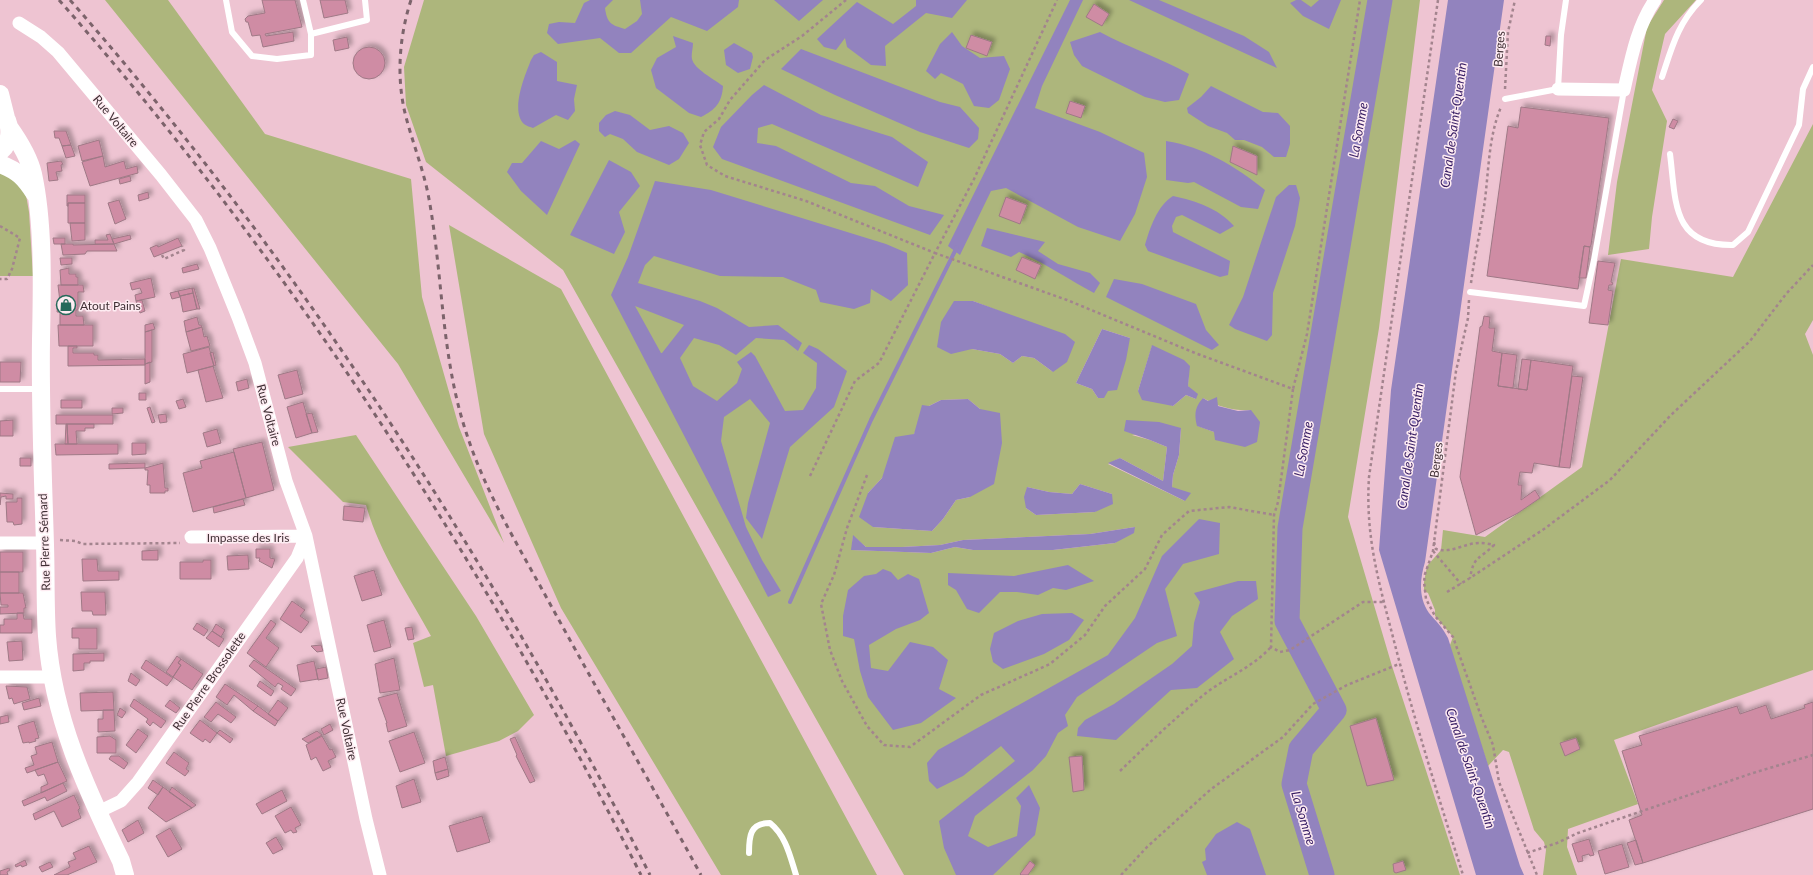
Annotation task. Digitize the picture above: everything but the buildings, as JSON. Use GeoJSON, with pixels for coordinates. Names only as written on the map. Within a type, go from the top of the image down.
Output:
{"type":"FeatureCollection","features":[{"type":"Feature","properties":{"kind":"main road"},"geometry":{"type":"LineString","coordinates":[[0,94],[10,136],[7,144],[0,152]]}},
{"type":"Feature","properties":{"kind":"main road","name":"Rue Pierre Sémard"},"geometry":{"type":"LineString","coordinates":[[5,119],[22,145],[33,173],[40,235],[42,294],[42,500],[45,543],[47,636],[52,677],[62,719],[77,766],[126,875]]}},
{"type":"Feature","properties":{"kind":"main road","name":"Rue Pierre Sémard"},"geometry":{"type":"LineString","coordinates":[[0,164],[16,171],[26,180],[36,196]]}},
{"type":"Feature","properties":{"kind":"street"},"geometry":{"type":"LineString","coordinates":[[1558,89],[1624,90],[1633,51],[1644,19],[1655,0]]}},
{"type":"Feature","properties":{"kind":"street","name":"Rue Voltaire"},"geometry":{"type":"LineString","coordinates":[[19,23],[41,36],[58,52],[161,175],[196,220],[210,248],[255,363],[286,481],[306,536],[366,819],[380,875]]}},
{"type":"Feature","properties":{"kind":"street","name":"Impasse des Iris"},"geometry":{"type":"LineString","coordinates":[[191,537],[306,536]]}},
{"type":"Feature","properties":{"kind":"street","name":"Rue Pierre Brossolette"},"geometry":{"type":"LineString","coordinates":[[98,812],[122,801],[138,782],[297,558],[306,536]]}},
{"type":"Feature","properties":{"kind":"street"},"geometry":{"type":"LineString","coordinates":[[0,543],[45,543]]}},
{"type":"Feature","properties":{"kind":"street"},"geometry":{"type":"LineString","coordinates":[[0,677],[52,677]]}},
{"type":"Feature","properties":{"kind":"lane"},"geometry":{"type":"LineString","coordinates":[[226,0],[232,32],[252,56],[277,59],[311,55],[311,34],[303,0]]}},
{"type":"Feature","properties":{"kind":"lane"},"geometry":{"type":"LineString","coordinates":[[311,34],[367,20],[365,0]]}},
{"type":"Feature","properties":{"kind":"lane"},"geometry":{"type":"LineString","coordinates":[[1505,99],[1558,89],[1561,35],[1566,0]]}},
{"type":"Feature","properties":{"kind":"lane"},"geometry":{"type":"LineString","coordinates":[[1662,77],[1681,25],[1701,0]]}},
{"type":"Feature","properties":{"kind":"lane"},"geometry":{"type":"LineString","coordinates":[[1670,154],[1677,212],[1687,230],[1704,242],[1733,245],[1748,232],[1798,125],[1803,89],[1813,67]]}},
{"type":"Feature","properties":{"kind":"lane"},"geometry":{"type":"LineString","coordinates":[[1470,292],[1584,306],[1594,260],[1624,90]]}},
{"type":"Feature","properties":{"kind":"lane"},"geometry":{"type":"LineString","coordinates":[[0,389],[42,389]]}},
{"type":"Feature","properties":{"kind":"lane"},"geometry":{"type":"LineString","coordinates":[[749,853],[749,841],[753,829],[762,823],[770,823],[778,830],[788,848],[796,875]]}},
{"type":"Feature","properties":{"kind":"path"},"geometry":{"type":"LineString","coordinates":[[846,0],[802,36],[765,60],[730,100],[719,119],[704,132],[700,145],[707,165],[725,176],[806,201],[942,256],[1067,300],[1195,353],[1293,389]]}},
{"type":"Feature","properties":{"kind":"path"},"geometry":{"type":"LineString","coordinates":[[810,476],[854,381],[879,363],[974,179],[1057,0]]}},
{"type":"Feature","properties":{"kind":"path"},"geometry":{"type":"LineString","coordinates":[[1120,771],[1185,710],[1223,681],[1260,659],[1271,648],[1274,515],[1278,502],[1293,389],[1307,334],[1360,0]]}},
{"type":"Feature","properties":{"kind":"path"},"geometry":{"type":"LineString","coordinates":[[1438,0],[1369,477],[1370,537],[1383,602],[1399,664],[1435,787],[1463,875]]}},
{"type":"Feature","properties":{"kind":"path","name":"Berges"},"geometry":{"type":"LineString","coordinates":[[1515,0],[1508,32],[1505,99],[1498,116],[1493,136],[1483,213],[1475,254],[1468,318],[1456,371],[1433,551],[1424,582],[1426,599],[1435,616],[1453,637],[1493,745],[1499,782],[1537,875]]}},
{"type":"Feature","properties":{"kind":"path"},"geometry":{"type":"LineString","coordinates":[[0,226],[20,238],[12,269],[7,279],[0,279]]}},
{"type":"Feature","properties":{"kind":"path"},"geometry":{"type":"LineString","coordinates":[[162,255],[164,259],[184,250],[182,246]]}},
{"type":"Feature","properties":{"kind":"path"},"geometry":{"type":"LineString","coordinates":[[1447,592],[1544,528],[1610,480],[1671,415],[1750,341],[1786,294],[1813,264]]}},
{"type":"Feature","properties":{"kind":"path"},"geometry":{"type":"LineString","coordinates":[[867,475],[847,528],[834,575],[821,604],[830,650],[842,681],[867,726],[884,745],[910,747],[981,695],[1050,664],[1085,635],[1105,606],[1145,569],[1162,535],[1189,511],[1229,507],[1274,515]]}},
{"type":"Feature","properties":{"kind":"path"},"geometry":{"type":"LineString","coordinates":[[45,543],[57,540],[75,541],[83,544],[178,544],[191,537]]}},
{"type":"Feature","properties":{"kind":"path"},"geometry":{"type":"LineString","coordinates":[[1434,542],[1436,549],[1442,550],[1459,548],[1480,542],[1494,545],[1487,552],[1479,556],[1473,564],[1470,578]]}},
{"type":"Feature","properties":{"kind":"path"},"geometry":{"type":"LineString","coordinates":[[1433,551],[1460,584]]}},
{"type":"Feature","properties":{"kind":"path"},"geometry":{"type":"LineString","coordinates":[[1271,648],[1280,652],[1290,650],[1362,602],[1383,602]]}},
{"type":"Feature","properties":{"kind":"path"},"geometry":{"type":"LineString","coordinates":[[1121,875],[1147,846],[1204,795],[1283,737],[1313,704],[1347,685],[1399,664]]}},
{"type":"Feature","properties":{"kind":"path"},"geometry":{"type":"LineString","coordinates":[[1527,853],[1557,843],[1578,833],[1753,773],[1813,755]]}},
{"type":"Feature","properties":{"kind":"green space"},"geometry":{"type":"Polygon","coordinates":[[[105,0],[168,0],[265,134],[411,179],[422,297],[459,427],[504,543],[398,364],[105,0]]]}},
{"type":"Feature","properties":{"kind":"green space"},"geometry":{"type":"Polygon","coordinates":[[[424,0],[1420,0],[1379,328],[1348,517],[1392,666],[1460,875],[904,875],[563,270],[426,162],[406,105],[404,67],[424,0]],[[973,301],[972,349],[1000,354],[1013,363],[1022,356],[1034,358],[1053,372],[1017,318],[973,301]],[[1102,329],[1076,383],[1092,389],[1098,398],[1130,338],[1102,329]],[[1152,346],[1138,391],[1173,406],[1186,395],[1196,399],[1188,386],[1189,366],[1152,346]],[[1203,398],[1198,426],[1214,432],[1251,410],[1226,408],[1203,398]],[[968,399],[941,400],[929,406],[914,434],[882,478],[868,493],[873,527],[932,531],[943,519],[956,500],[970,497],[980,409],[968,399]],[[1181,428],[1132,435],[1167,447],[1163,481],[1120,458],[1108,464],[1185,501],[1172,487],[1173,475],[1179,455],[1181,428]],[[1080,484],[1072,494],[1049,492],[1027,487],[1026,508],[1036,515],[1095,512],[1112,494],[1080,484]],[[1135,527],[1090,534],[963,540],[940,545],[866,547],[853,536],[852,550],[931,553],[955,547],[973,550],[1053,550],[1115,543],[1135,527]]]}},
{"type":"Feature","properties":{"kind":"green space"},"geometry":{"type":"Polygon","coordinates":[[[1664,0],[1696,0],[1665,34],[1652,90],[1667,121],[1652,217],[1649,249],[1608,255],[1617,182],[1647,27],[1664,0]]]}},
{"type":"Feature","properties":{"kind":"green space"},"geometry":{"type":"Polygon","coordinates":[[[1813,124],[1813,320],[1805,334],[1813,355],[1813,670],[1614,740],[1638,804],[1568,829],[1567,847],[1577,875],[1543,875],[1546,850],[1544,842],[1534,830],[1509,752],[1503,750],[1488,766],[1451,653],[1450,645],[1453,637],[1435,616],[1435,610],[1428,593],[1424,591],[1427,566],[1441,550],[1443,530],[1485,537],[1582,467],[1621,259],[1733,277],[1813,124]]]}},
{"type":"Feature","properties":{"kind":"green space"},"geometry":{"type":"Polygon","coordinates":[[[0,173],[23,178],[29,212],[33,276],[0,276],[0,173]]]}},
{"type":"Feature","properties":{"kind":"green space"},"geometry":{"type":"Polygon","coordinates":[[[449,225],[561,289],[877,875],[721,875],[561,608],[484,434],[449,225]]]}},
{"type":"Feature","properties":{"kind":"green space"},"geometry":{"type":"Polygon","coordinates":[[[356,435],[476,616],[534,715],[518,731],[499,741],[446,756],[433,685],[424,687],[413,643],[431,636],[386,556],[378,539],[366,505],[343,502],[288,447],[356,435]]]}},
{"type":"Feature","properties":{"kind":"water"},"geometry":{"type":"Polygon","coordinates":[[[590,0],[613,0],[605,8],[607,17],[613,25],[625,29],[637,21],[642,14],[640,0],[739,0],[738,7],[707,31],[671,17],[631,53],[619,53],[600,38],[558,44],[547,33],[549,24],[559,22],[575,23],[584,3],[590,0]]]}},
{"type":"Feature","properties":{"kind":"water"},"geometry":{"type":"Polygon","coordinates":[[[774,0],[823,0],[799,21],[774,0]]]}},
{"type":"Feature","properties":{"kind":"water"},"geometry":{"type":"Polygon","coordinates":[[[916,0],[967,0],[952,18],[926,13],[885,46],[886,66],[871,65],[847,47],[845,38],[836,50],[824,47],[817,39],[857,2],[893,24],[916,6],[916,0]]]}},
{"type":"Feature","properties":{"kind":"water"},"geometry":{"type":"Polygon","coordinates":[[[1070,0],[1083,0],[1042,86],[1035,108],[1100,132],[1144,153],[1147,177],[1135,214],[1120,241],[1078,227],[1006,188],[991,191],[960,255],[948,246],[1070,0]]]}},
{"type":"Feature","properties":{"kind":"water"},"geometry":{"type":"Polygon","coordinates":[[[1129,0],[1159,0],[1244,36],[1269,52],[1277,68],[1129,0]]]}},
{"type":"Feature","properties":{"kind":"water"},"geometry":{"type":"Polygon","coordinates":[[[1296,0],[1301,0],[1311,7],[1319,0],[1341,0],[1329,29],[1303,16],[1290,3],[1296,0]]]}},
{"type":"Feature","properties":{"kind":"water","name":"Canal de Saint-Quentin"},"geometry":{"type":"Polygon","coordinates":[[[1448,0],[1504,0],[1421,588],[1425,607],[1448,638],[1524,875],[1476,875],[1379,550],[1391,390],[1448,0]]]}},
{"type":"Feature","properties":{"kind":"water"},"geometry":{"type":"Polygon","coordinates":[[[952,32],[962,46],[980,58],[1004,56],[1010,69],[999,100],[989,108],[974,106],[963,84],[941,73],[935,79],[926,71],[940,44],[952,32]]]}},
{"type":"Feature","properties":{"kind":"water"},"geometry":{"type":"Polygon","coordinates":[[[1100,32],[1189,74],[1179,100],[1165,102],[1145,97],[1082,66],[1074,55],[1070,42],[1100,32]]]}},
{"type":"Feature","properties":{"kind":"water"},"geometry":{"type":"Polygon","coordinates":[[[673,36],[693,43],[692,57],[696,66],[723,86],[721,97],[717,105],[710,112],[701,117],[689,113],[656,88],[651,70],[657,58],[676,47],[673,36]]]}},
{"type":"Feature","properties":{"kind":"water"},"geometry":{"type":"Polygon","coordinates":[[[734,43],[752,53],[753,57],[750,69],[738,73],[726,65],[724,50],[734,43]]]}},
{"type":"Feature","properties":{"kind":"water"},"geometry":{"type":"Polygon","coordinates":[[[801,49],[940,102],[960,107],[979,128],[978,139],[969,148],[920,132],[835,95],[781,69],[801,49]]]}},
{"type":"Feature","properties":{"kind":"water"},"geometry":{"type":"Polygon","coordinates":[[[541,52],[557,62],[557,81],[577,85],[574,99],[575,111],[568,120],[556,115],[533,128],[525,125],[520,118],[518,102],[522,83],[531,60],[534,55],[541,52]]]}},
{"type":"Feature","properties":{"kind":"water"},"geometry":{"type":"Polygon","coordinates":[[[764,85],[821,115],[892,137],[928,162],[918,187],[772,124],[758,128],[757,143],[776,146],[851,183],[875,186],[909,206],[944,215],[930,235],[722,159],[713,147],[721,127],[752,95],[764,85]]]}},
{"type":"Feature","properties":{"kind":"water"},"geometry":{"type":"Polygon","coordinates":[[[1211,86],[1263,112],[1278,113],[1290,126],[1290,144],[1286,157],[1274,157],[1262,147],[1244,140],[1235,140],[1227,133],[1208,126],[1188,113],[1187,108],[1201,97],[1211,86]]]}},
{"type":"Feature","properties":{"kind":"water"},"geometry":{"type":"Polygon","coordinates":[[[615,111],[630,115],[650,130],[669,126],[683,133],[689,143],[679,159],[669,165],[637,152],[623,139],[610,134],[605,137],[599,131],[599,123],[606,115],[615,111]]]}},
{"type":"Feature","properties":{"kind":"water"},"geometry":{"type":"Polygon","coordinates":[[[575,140],[580,144],[547,215],[521,191],[507,172],[512,163],[522,163],[541,141],[559,149],[575,140]]]}},
{"type":"Feature","properties":{"kind":"water"},"geometry":{"type":"Polygon","coordinates":[[[1166,141],[1206,153],[1231,166],[1254,181],[1265,190],[1258,209],[1241,207],[1194,182],[1188,183],[1166,180],[1166,141]]]}},
{"type":"Feature","properties":{"kind":"water"},"geometry":{"type":"Polygon","coordinates":[[[609,160],[631,172],[640,186],[619,212],[625,232],[614,254],[570,235],[609,160]]]}},
{"type":"Feature","properties":{"kind":"water"},"geometry":{"type":"Polygon","coordinates":[[[655,181],[711,190],[886,244],[907,253],[908,285],[891,301],[871,289],[870,303],[854,309],[820,302],[816,290],[783,277],[720,276],[654,256],[645,265],[638,283],[700,301],[717,308],[749,327],[778,325],[802,343],[798,351],[784,340],[756,338],[736,355],[719,345],[694,338],[680,358],[693,386],[717,401],[737,383],[742,369],[737,362],[751,352],[755,356],[785,411],[803,410],[816,388],[817,363],[803,353],[809,345],[818,349],[847,371],[834,407],[790,447],[762,539],[746,518],[748,503],[770,423],[750,399],[724,417],[721,441],[746,527],[762,560],[781,591],[768,597],[611,295],[628,257],[655,181]],[[635,306],[661,353],[684,325],[635,306]]]}},
{"type":"Feature","properties":{"kind":"water"},"geometry":{"type":"Polygon","coordinates":[[[1289,185],[1296,185],[1300,198],[1295,226],[1273,293],[1272,335],[1267,341],[1235,329],[1229,325],[1243,297],[1276,197],[1289,185]]]}},
{"type":"Feature","properties":{"kind":"water"},"geometry":{"type":"Polygon","coordinates":[[[1173,196],[1206,206],[1221,214],[1234,226],[1220,234],[1182,215],[1176,217],[1172,226],[1173,232],[1230,261],[1228,275],[1220,277],[1148,251],[1145,245],[1158,211],[1167,200],[1173,196]]]}},
{"type":"Feature","properties":{"kind":"water"},"geometry":{"type":"Polygon","coordinates":[[[987,228],[1045,242],[1038,251],[1058,264],[1090,273],[1100,283],[1094,293],[1029,256],[1019,252],[1011,257],[981,246],[987,228]]]}},
{"type":"Feature","properties":{"kind":"water"},"geometry":{"type":"Polygon","coordinates":[[[1114,279],[1142,284],[1196,304],[1206,330],[1219,345],[1212,350],[1106,297],[1114,279]]]}},
{"type":"Feature","properties":{"kind":"water"},"geometry":{"type":"Polygon","coordinates":[[[954,301],[973,301],[1065,334],[1075,342],[1067,362],[1053,372],[1034,358],[1022,356],[1013,363],[1000,354],[972,349],[951,354],[937,347],[941,322],[954,301]]]}},
{"type":"Feature","properties":{"kind":"water"},"geometry":{"type":"Polygon","coordinates":[[[1102,329],[1130,338],[1126,360],[1117,390],[1108,391],[1104,398],[1098,398],[1092,389],[1076,383],[1102,329]]]}},
{"type":"Feature","properties":{"kind":"water"},"geometry":{"type":"Polygon","coordinates":[[[1152,345],[1184,360],[1190,366],[1188,386],[1198,394],[1196,399],[1186,395],[1173,406],[1142,400],[1138,391],[1152,345]]]}},
{"type":"Feature","properties":{"kind":"water"},"geometry":{"type":"Polygon","coordinates":[[[1217,397],[1218,406],[1238,411],[1251,410],[1260,422],[1257,442],[1245,447],[1215,440],[1214,432],[1197,426],[1196,411],[1200,401],[1203,398],[1208,401],[1217,397]]]}},
{"type":"Feature","properties":{"kind":"water"},"geometry":{"type":"Polygon","coordinates":[[[968,399],[980,409],[1000,413],[1002,443],[994,484],[970,497],[956,500],[943,519],[932,531],[873,527],[859,517],[868,493],[882,478],[895,437],[914,434],[922,405],[929,406],[941,400],[968,399]]]}},
{"type":"Feature","properties":{"kind":"water"},"geometry":{"type":"Polygon","coordinates":[[[1126,420],[1159,422],[1181,428],[1179,455],[1173,475],[1172,487],[1191,493],[1185,501],[1108,463],[1120,458],[1163,481],[1167,447],[1124,431],[1126,420]]]}},
{"type":"Feature","properties":{"kind":"water"},"geometry":{"type":"Polygon","coordinates":[[[1080,484],[1112,494],[1113,504],[1095,512],[1036,515],[1026,508],[1024,497],[1027,487],[1049,492],[1072,494],[1080,484]]]}},
{"type":"Feature","properties":{"kind":"water"},"geometry":{"type":"Polygon","coordinates":[[[1199,519],[1220,523],[1219,554],[1183,564],[1165,589],[1177,636],[1157,643],[1077,697],[1065,715],[1068,726],[1058,733],[1046,756],[1033,770],[975,816],[968,836],[988,847],[1017,836],[1021,806],[1016,798],[1029,785],[1040,808],[1035,835],[993,875],[956,875],[944,848],[939,821],[1015,761],[1001,746],[963,776],[937,789],[929,781],[927,763],[938,750],[1108,655],[1135,618],[1162,556],[1199,519]]]}},
{"type":"Feature","properties":{"kind":"water"},"geometry":{"type":"Polygon","coordinates":[[[1135,527],[1134,533],[1115,543],[1053,550],[973,550],[955,547],[931,553],[851,550],[853,535],[866,547],[902,547],[940,545],[963,540],[1090,534],[1135,527]]]}},
{"type":"Feature","properties":{"kind":"water"},"geometry":{"type":"Polygon","coordinates":[[[1068,565],[1094,581],[1066,590],[1053,588],[1038,595],[1017,592],[1000,592],[979,613],[967,609],[956,590],[948,585],[948,573],[1014,576],[1068,565]]]}},
{"type":"Feature","properties":{"kind":"water"},"geometry":{"type":"Polygon","coordinates":[[[883,569],[891,572],[898,580],[908,574],[919,579],[929,613],[920,620],[896,629],[869,645],[871,668],[888,671],[910,642],[933,647],[948,660],[939,689],[956,698],[921,723],[893,730],[868,697],[860,671],[854,639],[843,636],[843,616],[848,590],[864,576],[876,574],[883,569]]]}},
{"type":"Feature","properties":{"kind":"water"},"geometry":{"type":"Polygon","coordinates":[[[1238,581],[1256,581],[1258,599],[1232,616],[1220,632],[1234,659],[1197,688],[1171,690],[1116,740],[1077,736],[1078,728],[1085,720],[1114,704],[1172,664],[1192,646],[1194,623],[1200,602],[1194,593],[1238,581]]]}},
{"type":"Feature","properties":{"kind":"water"},"geometry":{"type":"Polygon","coordinates":[[[1072,613],[1084,620],[1069,640],[1044,654],[1003,669],[993,662],[990,649],[994,633],[1018,621],[1042,614],[1072,613]]]}},
{"type":"Feature","properties":{"kind":"water"},"geometry":{"type":"Polygon","coordinates":[[[1237,822],[1250,829],[1266,875],[1207,875],[1202,862],[1206,860],[1205,849],[1216,834],[1237,822]]]}},
{"type":"Feature","properties":{"kind":"waterway","name":"La Somme"},"geometry":{"type":"LineString","coordinates":[[1322,875],[1294,784],[1301,749],[1334,710],[1287,621],[1290,528],[1380,0]]}},
{"type":"Feature","properties":{"kind":"waterway"},"geometry":{"type":"LineString","coordinates":[[790,602],[871,420],[957,247]]}},
{"type":"Feature","properties":{"kind":"railway"},"geometry":{"type":"LineString","coordinates":[[59,0],[144,101],[226,204],[304,310],[378,419],[448,530],[516,643],[580,758],[641,875]]}},
{"type":"Feature","properties":{"kind":"railway"},"geometry":{"type":"LineString","coordinates":[[70,0],[155,101],[236,204],[314,310],[388,419],[458,530],[525,643],[589,758],[650,875]]}},
{"type":"Feature","properties":{"kind":"railway"},"geometry":{"type":"LineString","coordinates":[[411,0],[404,29],[400,58],[401,88],[406,117],[429,199],[434,228],[447,345],[458,403],[466,432],[483,476],[503,519],[701,875]]}},
{"type":"Feature","properties":{"kind":"place","name":"Atout Pains"},"geometry":{"type":"Point","coordinates":[66,305]}}]}
